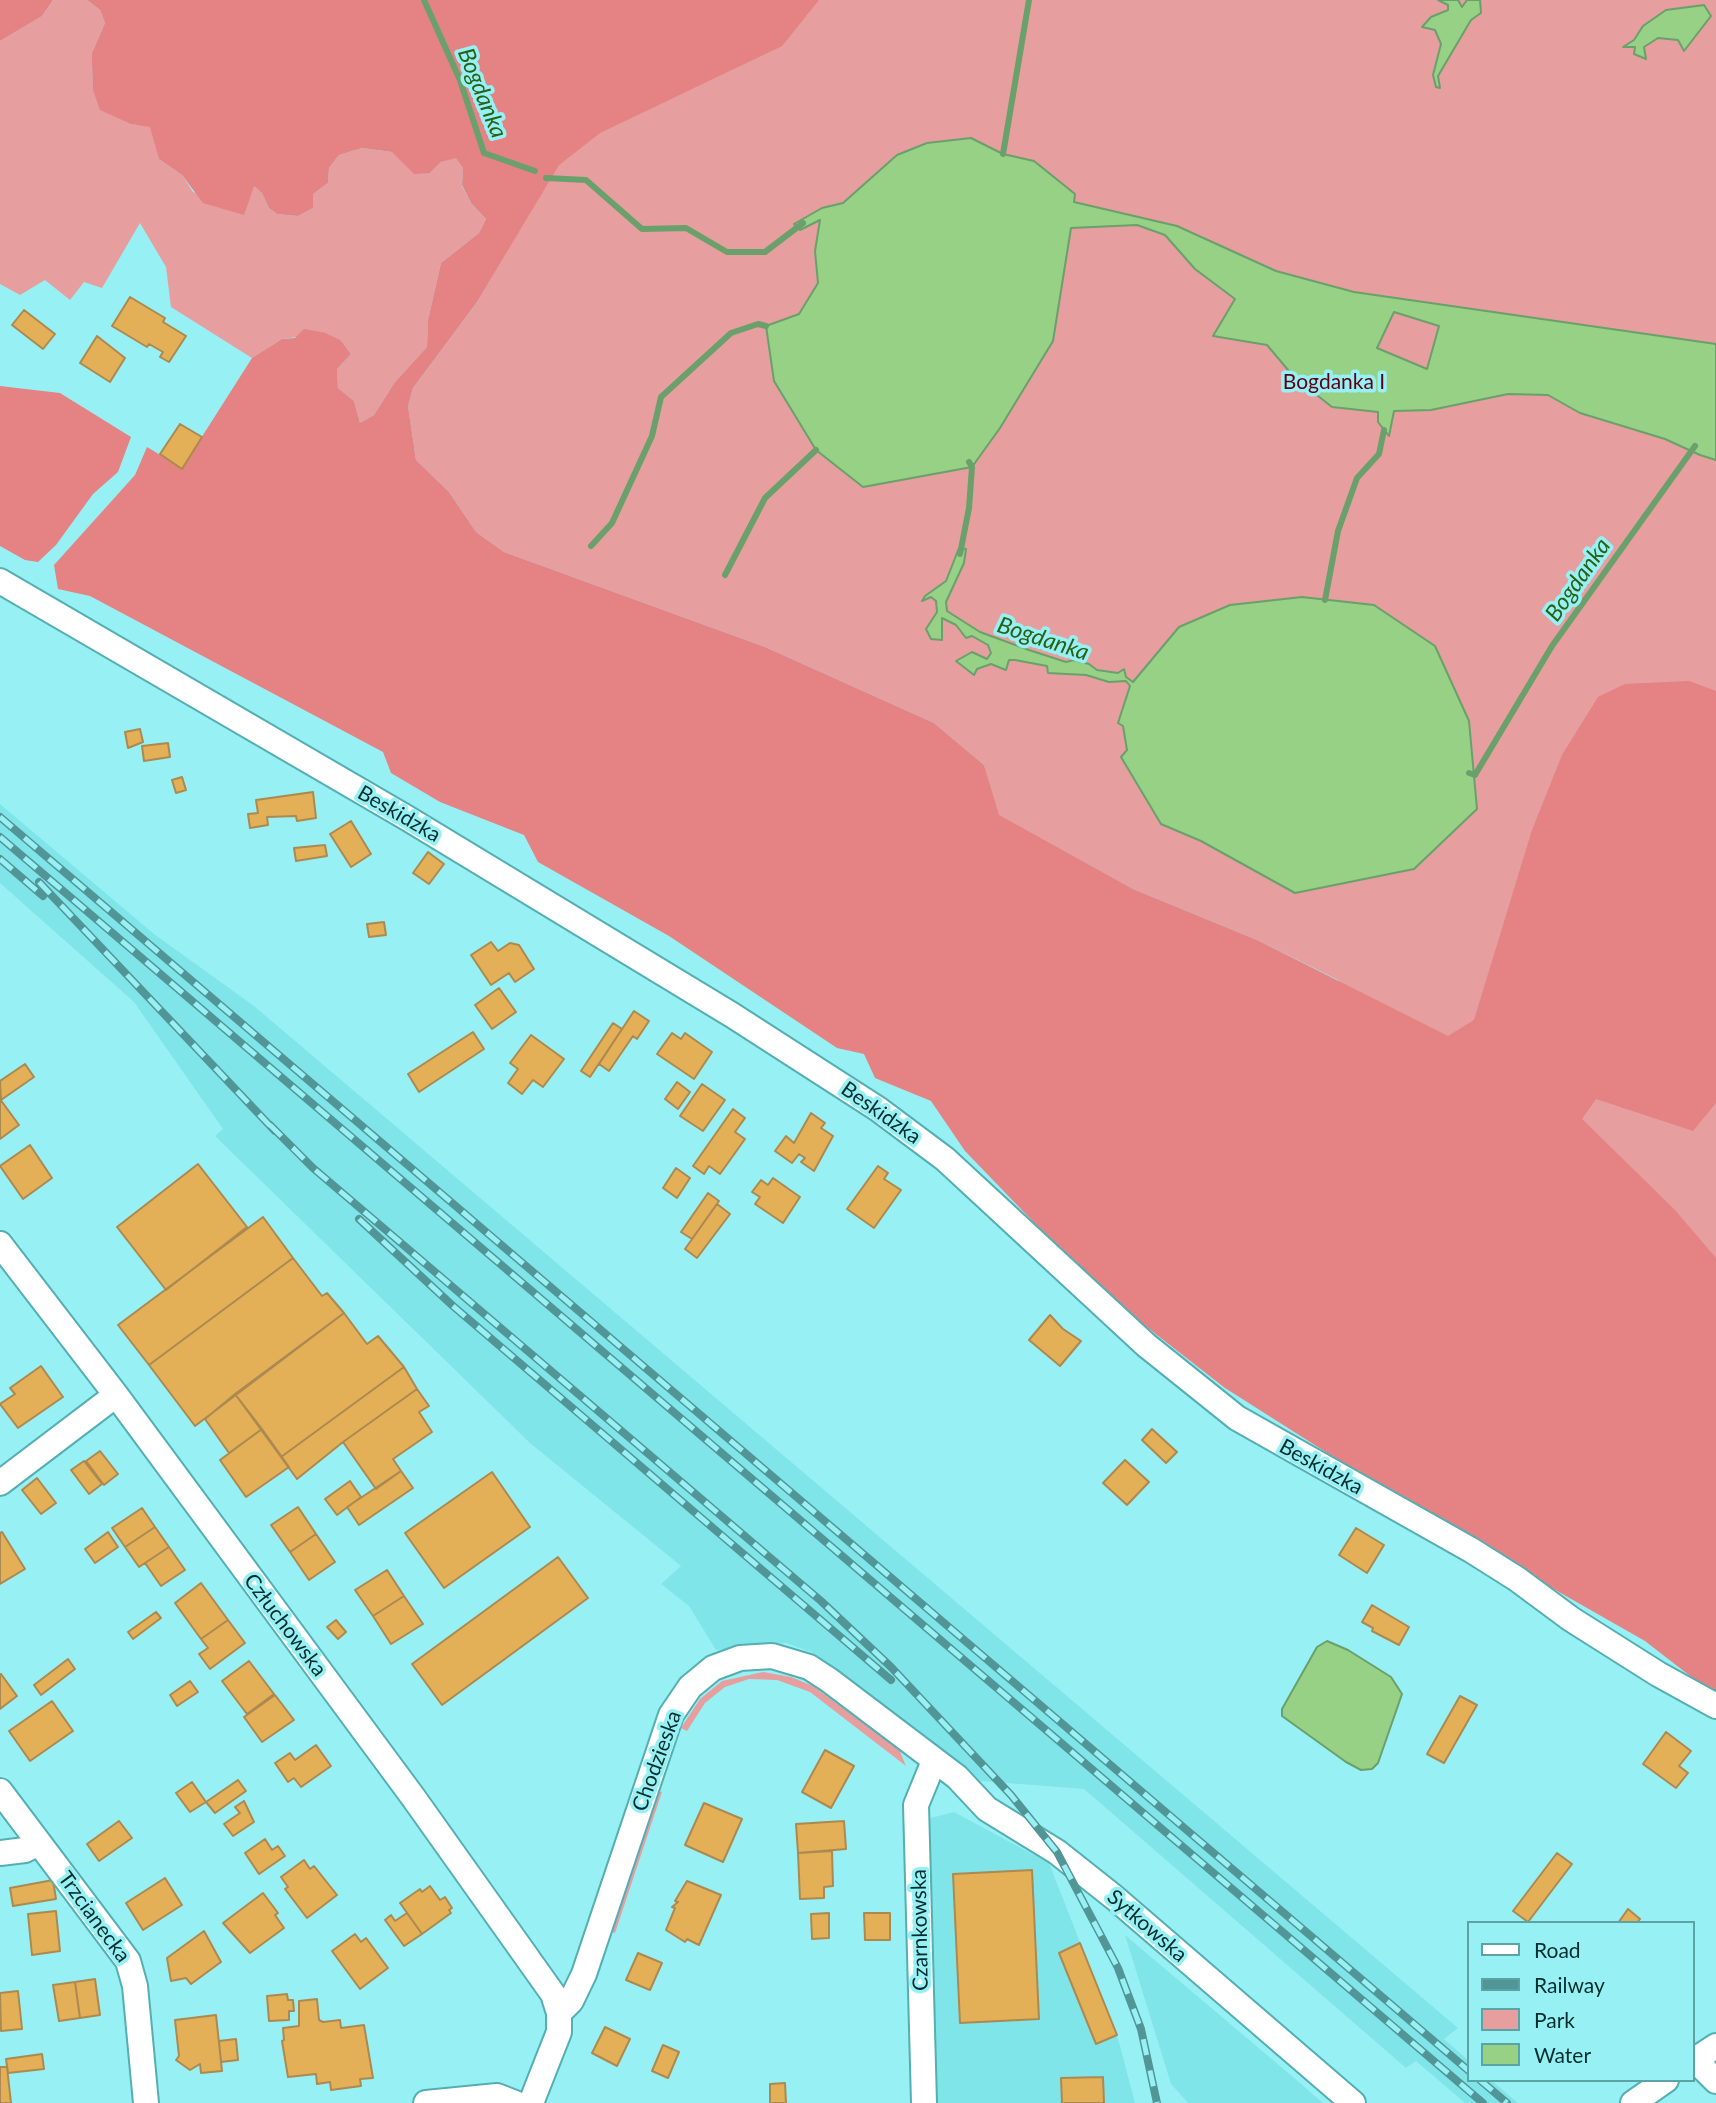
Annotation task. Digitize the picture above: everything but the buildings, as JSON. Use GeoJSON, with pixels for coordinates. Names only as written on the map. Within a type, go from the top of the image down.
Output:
{"type":"FeatureCollection","features":[{"type":"Feature","properties":{"kind":"street","name":"Beskidzka"},"geometry":{"type":"LineString","coordinates":[[0,581],[419,824],[867,1102],[944,1159],[1146,1345],[1237,1418],[1471,1550],[1517,1578],[1571,1619],[1658,1674],[1716,1706]]}},
{"type":"Feature","properties":{"kind":"street","name":"Człuchowska"},"geometry":{"type":"LineString","coordinates":[[0,1244],[116,1395],[527,1955],[553,1994],[559,2013]]}},
{"type":"Feature","properties":{"kind":"street"},"geometry":{"type":"LineString","coordinates":[[0,1483],[116,1395]]}},
{"type":"Feature","properties":{"kind":"street","name":"Chodzieska"},"geometry":{"type":"LineString","coordinates":[[531,2103],[553,2054],[559,2032],[559,2013],[571,2001],[584,1974],[671,1715],[690,1688],[713,1668],[740,1658],[772,1656],[808,1667],[858,1700],[934,1761]]}},
{"type":"Feature","properties":{"kind":"street","name":"Czarnkowska"},"geometry":{"type":"LineString","coordinates":[[924,2103],[916,1805],[934,1761]]}},
{"type":"Feature","properties":{"kind":"street","name":"Sytkowska"},"geometry":{"type":"LineString","coordinates":[[934,1761],[957,1777],[987,1809],[1057,1852],[1115,1898],[1353,2103]]}},
{"type":"Feature","properties":{"kind":"street","name":"Trzcianecka"},"geometry":{"type":"LineString","coordinates":[[0,1791],[128,1961],[135,1986],[146,2103]]}},
{"type":"Feature","properties":{"kind":"street"},"geometry":{"type":"LineString","coordinates":[[0,1853],[25,1850],[39,1843]]}},
{"type":"Feature","properties":{"kind":"street"},"geometry":{"type":"LineString","coordinates":[[1695,2059],[1716,2046]]}},
{"type":"Feature","properties":{"kind":"street"},"geometry":{"type":"LineString","coordinates":[[1695,2061],[1716,2081]]}},
{"type":"Feature","properties":{"kind":"street"},"geometry":{"type":"LineString","coordinates":[[1633,2103],[1662,2082]]}},
{"type":"Feature","properties":{"kind":"street"},"geometry":{"type":"LineString","coordinates":[[426,2103],[497,2096],[515,2103]]}},
{"type":"Feature","properties":{"kind":"shaded area"},"geometry":{"type":"Polygon","coordinates":[[[0,0],[53,0],[42,16],[0,41],[0,0]]]}},
{"type":"Feature","properties":{"kind":"shaded area"},"geometry":{"type":"Polygon","coordinates":[[[87,0],[819,0],[782,46],[600,133],[559,165],[477,302],[413,388],[408,406],[416,460],[449,492],[476,532],[504,552],[765,647],[934,723],[984,765],[999,815],[1133,889],[1257,940],[1448,1036],[1474,1020],[1532,830],[1562,755],[1598,697],[1625,684],[1689,681],[1716,691],[1716,1103],[1693,1131],[1596,1099],[1582,1119],[1674,1209],[1716,1258],[1716,1696],[1645,1641],[1436,1522],[1225,1388],[1098,1289],[965,1151],[931,1101],[875,1078],[864,1054],[837,1048],[669,936],[538,862],[524,835],[440,802],[391,773],[383,752],[90,596],[58,589],[54,565],[135,475],[147,447],[182,468],[252,358],[282,339],[295,338],[304,329],[326,333],[340,340],[351,354],[337,369],[338,388],[354,401],[360,423],[374,415],[395,382],[427,347],[428,320],[441,263],[479,233],[486,219],[471,203],[462,185],[463,168],[456,158],[441,162],[430,173],[414,174],[392,152],[362,148],[339,155],[329,168],[328,183],[313,194],[313,208],[298,216],[277,214],[269,208],[262,193],[254,186],[244,215],[203,203],[182,175],[159,159],[150,127],[131,124],[100,110],[93,90],[92,53],[105,23],[100,10],[87,0]]]}},
{"type":"Feature","properties":{"kind":"shaded area"},"geometry":{"type":"Polygon","coordinates":[[[0,386],[60,393],[131,437],[118,472],[93,494],[56,545],[38,562],[25,560],[0,546],[0,386]]]}},
{"type":"Feature","properties":{"kind":"shaded area"},"geometry":{"type":"Polygon","coordinates":[[[0,804],[154,934],[254,1006],[1458,2028],[1444,2039],[1468,2060],[1468,2082],[1493,2082],[1518,2103],[1465,2103],[1416,2061],[1406,2068],[1084,1789],[981,1781],[906,1729],[811,1652],[786,1643],[716,1650],[689,1606],[661,1584],[681,1566],[530,1443],[215,1136],[223,1129],[134,1002],[0,883],[0,804]]]}},
{"type":"Feature","properties":{"kind":"shaded area"},"geometry":{"type":"Polygon","coordinates":[[[954,1812],[1049,1863],[1119,2042],[1135,2103],[937,2103],[927,1819],[954,1812]]]}},
{"type":"Feature","properties":{"kind":"shaded area"},"geometry":{"type":"Polygon","coordinates":[[[1125,1935],[1323,2103],[1188,2103],[1171,2084],[1125,1935]]]}},
{"type":"Feature","properties":{"kind":"green space"},"geometry":{"type":"Polygon","coordinates":[[[53,0],[87,0],[100,10],[105,23],[92,53],[93,90],[131,124],[151,126],[159,159],[182,175],[193,192],[244,214],[253,185],[262,193],[269,208],[277,214],[298,216],[313,208],[313,194],[328,183],[329,168],[339,155],[362,148],[392,152],[430,173],[441,162],[456,157],[463,168],[462,186],[471,203],[486,219],[479,233],[441,263],[428,320],[427,347],[395,382],[374,415],[360,423],[354,401],[338,388],[337,369],[351,354],[339,340],[326,333],[282,339],[252,358],[171,307],[166,267],[140,223],[102,288],[84,282],[70,300],[45,280],[20,295],[0,284],[0,41],[42,16],[53,0]]]}},
{"type":"Feature","properties":{"kind":"green space","name":"Bogdanka I"},"geometry":{"type":"Polygon","coordinates":[[[421,0],[1716,0],[1716,1657],[1338,980],[1257,940],[1133,889],[998,815],[984,765],[934,723],[765,647],[504,552],[476,532],[449,492],[416,460],[408,406],[413,388],[477,302],[541,194],[421,0]]]}},
{"type":"Feature","properties":{"kind":"green space"},"geometry":{"type":"Polygon","coordinates":[[[763,1672],[791,1677],[813,1686],[899,1749],[906,1766],[810,1692],[777,1680],[749,1679],[725,1687],[705,1703],[687,1731],[681,1728],[700,1699],[722,1681],[763,1672]]]}},
{"type":"Feature","properties":{"kind":"green space"},"geometry":{"type":"Polygon","coordinates":[[[656,1790],[662,1792],[615,1933],[610,1931],[656,1790]]]}},
{"type":"Feature","properties":{"kind":"water"},"geometry":{"type":"Polygon","coordinates":[[[1438,0],[1458,0],[1462,7],[1467,0],[1480,0],[1481,13],[1471,20],[1438,76],[1440,88],[1436,87],[1433,75],[1441,44],[1435,30],[1422,27],[1431,17],[1448,10],[1448,5],[1438,0]]]}},
{"type":"Feature","properties":{"kind":"water"},"geometry":{"type":"Polygon","coordinates":[[[1704,5],[1711,16],[1684,51],[1678,40],[1658,38],[1644,47],[1646,59],[1634,54],[1635,47],[1623,47],[1634,40],[1643,26],[1666,10],[1704,5]]]}},
{"type":"Feature","properties":{"kind":"water"},"geometry":{"type":"Polygon","coordinates":[[[971,138],[1003,154],[1034,161],[1075,194],[1074,202],[1177,226],[1276,271],[1354,292],[1716,344],[1716,460],[1665,439],[1580,413],[1548,395],[1508,394],[1431,410],[1394,411],[1389,436],[1378,422],[1378,412],[1332,407],[1294,377],[1267,345],[1213,336],[1235,299],[1195,269],[1165,235],[1137,225],[1071,228],[1053,341],[1000,428],[972,467],[863,487],[816,450],[774,381],[766,326],[799,314],[818,283],[815,251],[820,220],[800,230],[794,224],[822,208],[843,203],[897,155],[927,143],[971,138]],[[1394,312],[1377,348],[1427,369],[1439,326],[1394,312]]]}},
{"type":"Feature","properties":{"kind":"water"},"geometry":{"type":"Polygon","coordinates":[[[959,548],[966,549],[964,563],[946,602],[947,611],[980,632],[1029,650],[1066,662],[1074,660],[1089,664],[1097,670],[1118,673],[1124,669],[1126,677],[1133,682],[1179,627],[1230,605],[1302,597],[1374,605],[1435,646],[1469,721],[1477,809],[1414,869],[1295,893],[1201,841],[1161,824],[1121,757],[1127,750],[1123,726],[1118,723],[1130,686],[1126,681],[1109,682],[1086,675],[1048,673],[1047,666],[1015,660],[1009,660],[1006,670],[991,664],[977,669],[974,675],[956,661],[972,652],[987,659],[991,653],[988,645],[972,636],[966,638],[956,625],[942,618],[942,640],[931,639],[926,629],[937,612],[936,601],[931,597],[922,601],[946,581],[959,548]]]}},
{"type":"Feature","properties":{"kind":"water"},"geometry":{"type":"Polygon","coordinates":[[[1327,1641],[1348,1650],[1391,1677],[1402,1694],[1378,1763],[1372,1769],[1361,1770],[1346,1762],[1282,1716],[1282,1709],[1317,1647],[1327,1641]]]}},
{"type":"Feature","properties":{"kind":"waterway","name":"Bogdanka"},"geometry":{"type":"LineString","coordinates":[[424,0],[460,80],[484,153],[535,171]]}},
{"type":"Feature","properties":{"kind":"waterway"},"geometry":{"type":"LineString","coordinates":[[1003,154],[1029,0]]}},
{"type":"Feature","properties":{"kind":"waterway","name":"Bogdanka"},"geometry":{"type":"LineString","coordinates":[[546,178],[586,180],[642,229],[686,228],[727,252],[765,252],[803,223]]}},
{"type":"Feature","properties":{"kind":"waterway"},"geometry":{"type":"LineString","coordinates":[[591,546],[612,523],[652,436],[661,397],[731,333],[758,324],[766,326]]}},
{"type":"Feature","properties":{"kind":"waterway"},"geometry":{"type":"LineString","coordinates":[[1325,600],[1338,531],[1357,478],[1379,454],[1384,430]]}},
{"type":"Feature","properties":{"kind":"waterway","name":"Bogdanka"},"geometry":{"type":"LineString","coordinates":[[1469,773],[1475,775],[1552,646],[1695,446]]}},
{"type":"Feature","properties":{"kind":"waterway"},"geometry":{"type":"LineString","coordinates":[[725,575],[765,498],[816,450]]}},
{"type":"Feature","properties":{"kind":"waterway","name":"Bogdanka"},"geometry":{"type":"LineString","coordinates":[[960,554],[969,508],[972,467],[969,462]]}},
{"type":"Feature","properties":{"kind":"railway"},"geometry":{"type":"LineString","coordinates":[[0,817],[1468,2070]]}},
{"type":"Feature","properties":{"kind":"railway"},"geometry":{"type":"LineString","coordinates":[[0,837],[1483,2103]]}},
{"type":"Feature","properties":{"kind":"railway"},"geometry":{"type":"LineString","coordinates":[[0,859],[43,896]]}},
{"type":"Feature","properties":{"kind":"railway"},"geometry":{"type":"LineString","coordinates":[[39,882],[275,1131]]}},
{"type":"Feature","properties":{"kind":"railway"},"geometry":{"type":"LineString","coordinates":[[270,1125],[313,1168],[821,1601],[891,1667],[1011,1795],[1057,1852],[1118,1968],[1141,2029],[1157,2103]]}},
{"type":"Feature","properties":{"kind":"railway"},"geometry":{"type":"LineString","coordinates":[[359,1219],[453,1306],[891,1680]]}},
{"type":"Feature","properties":{"kind":"railway"},"geometry":{"type":"LineString","coordinates":[[1482,2082],[1507,2103]]}}]}
